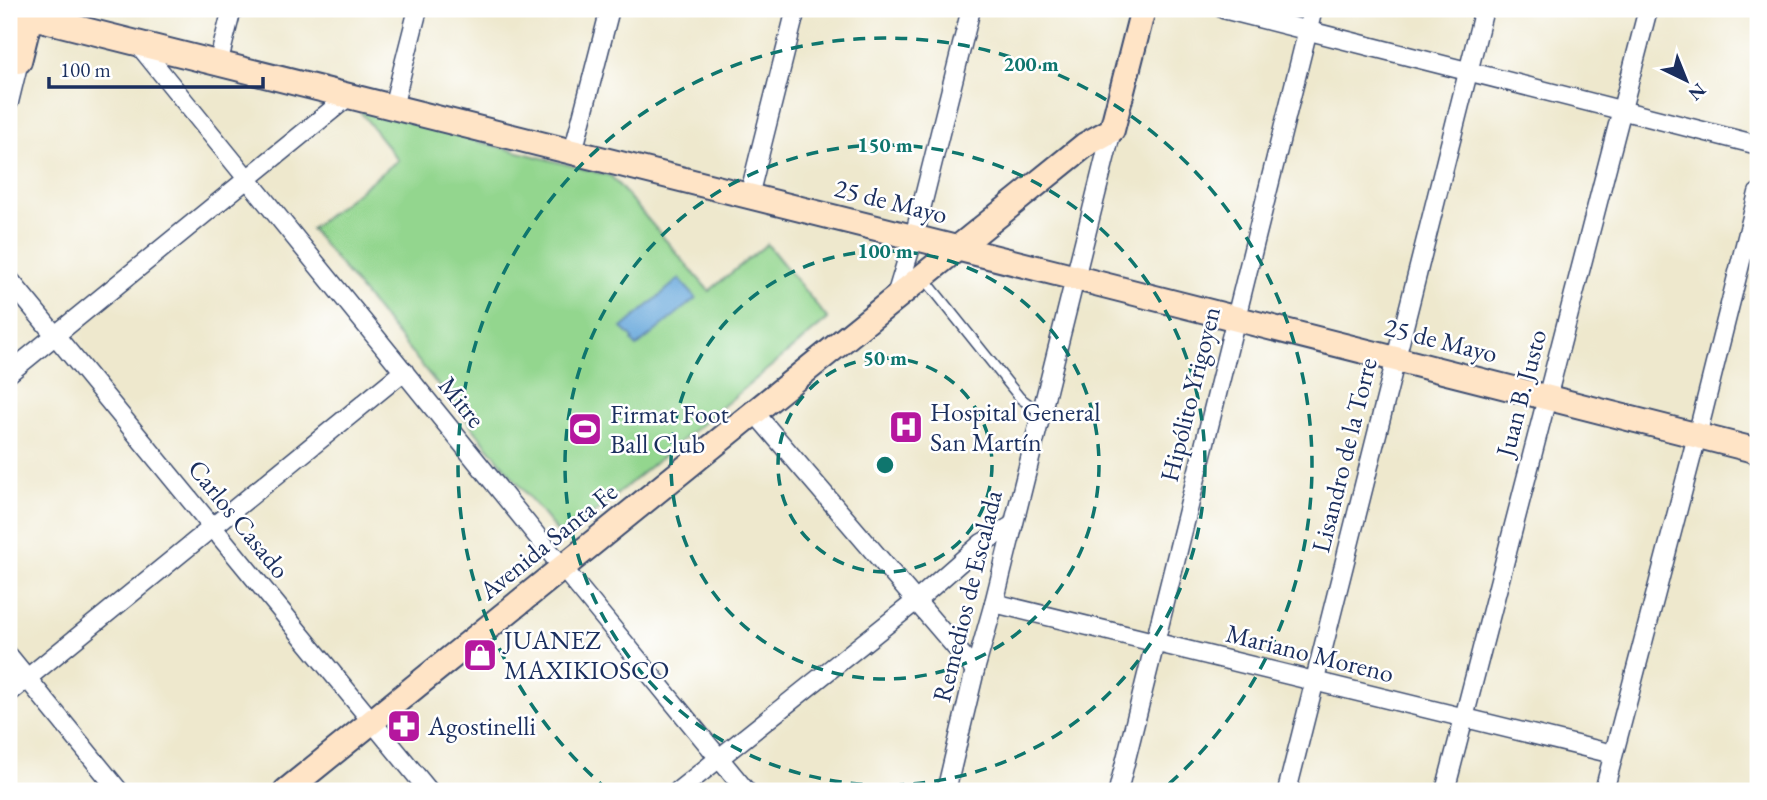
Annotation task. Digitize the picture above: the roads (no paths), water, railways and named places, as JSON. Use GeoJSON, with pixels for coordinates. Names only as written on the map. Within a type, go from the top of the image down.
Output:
{"type":"FeatureCollection","features":[{"type":"Feature","properties":{"kind":"street"},"geometry":{"type":"LineString","coordinates":[[218,64],[232,9]]}},
{"type":"Feature","properties":{"kind":"street"},"geometry":{"type":"LineString","coordinates":[[393,107],[418,9]]}},
{"type":"Feature","properties":{"kind":"street"},"geometry":{"type":"LineString","coordinates":[[573,152],[610,9]]}},
{"type":"Feature","properties":{"kind":"street"},"geometry":{"type":"LineString","coordinates":[[749,196],[796,9]]}},
{"type":"Feature","properties":{"kind":"street"},"geometry":{"type":"LineString","coordinates":[[895,299],[914,237],[971,9]]}},
{"type":"Feature","properties":{"kind":"street"},"geometry":{"type":"LineString","coordinates":[[1112,130],[1143,9]]}},
{"type":"Feature","properties":{"kind":"street"},"geometry":{"type":"LineString","coordinates":[[1223,9],[1758,145]]}},
{"type":"Feature","properties":{"kind":"street","name":"Hipólito Yrigoyen"},"geometry":{"type":"LineString","coordinates":[[1118,791],[1313,9]]}},
{"type":"Feature","properties":{"kind":"street","name":"Lisandro de la Torre"},"geometry":{"type":"LineString","coordinates":[[1287,791],[1484,9]]}},
{"type":"Feature","properties":{"kind":"street","name":"Juan B. Justo"},"geometry":{"type":"LineString","coordinates":[[1445,791],[1648,9]]}},
{"type":"Feature","properties":{"kind":"street"},"geometry":{"type":"LineString","coordinates":[[9,102],[24,12]]}},
{"type":"Feature","properties":{"kind":"street","name":"25 de Mayo"},"geometry":{"type":"LineString","coordinates":[[24,12],[138,44],[1758,451]]}},
{"type":"Feature","properties":{"kind":"street","name":"Mitre"},"geometry":{"type":"LineString","coordinates":[[138,44],[746,791]]}},
{"type":"Feature","properties":{"kind":"street"},"geometry":{"type":"LineString","coordinates":[[9,373],[349,96]]}},
{"type":"Feature","properties":{"kind":"street","name":"Avenida Santa Fe"},"geometry":{"type":"LineString","coordinates":[[286,791],[1085,145],[1112,130]]}},
{"type":"Feature","properties":{"kind":"street","name":"Remedios de Escalada"},"geometry":{"type":"LineString","coordinates":[[946,791],[1112,130]]}},
{"type":"Feature","properties":{"kind":"street"},"geometry":{"type":"LineString","coordinates":[[1604,791],[1758,193]]}},
{"type":"Feature","properties":{"kind":"street","name":"Carlos Casado"},"geometry":{"type":"LineString","coordinates":[[9,279],[429,791]]}},
{"type":"Feature","properties":{"kind":"street"},"geometry":{"type":"LineString","coordinates":[[9,693],[404,371]]}},
{"type":"Feature","properties":{"kind":"street"},"geometry":{"type":"LineString","coordinates":[[754,412],[975,670]]}},
{"type":"Feature","properties":{"kind":"street"},"geometry":{"type":"LineString","coordinates":[[678,791],[916,600],[982,543],[1013,525]]}},
{"type":"Feature","properties":{"kind":"street","name":"Mariano Moreno"},"geometry":{"type":"LineString","coordinates":[[994,603],[1613,754]]}},
{"type":"Feature","properties":{"kind":"street"},"geometry":{"type":"LineString","coordinates":[[9,656],[119,791]]}},
{"type":"Feature","properties":{"kind":"lane"},"geometry":{"type":"LineString","coordinates":[[923,276],[1020,398],[1041,413]]}},
{"type":"Feature","properties":{"kind":"water"},"geometry":{"type":"Polygon","coordinates":[[[679,279],[696,298],[636,347],[633,339],[622,328],[679,279]]]}},
{"type":"Feature","properties":{"kind":"place","name":"Hospital General San Martín"},"geometry":{"type":"Point","coordinates":[906,427]}},
{"type":"Feature","properties":{"kind":"place","name":"Firmat Foot Ball Club"},"geometry":{"type":"Point","coordinates":[585,429]}},
{"type":"Feature","properties":{"kind":"place","name":"JUANEZ MAXIKIOSCO"},"geometry":{"type":"Point","coordinates":[480,655]}},
{"type":"Feature","properties":{"kind":"place","name":"Agostinelli"},"geometry":{"type":"Point","coordinates":[404,726]}}]}
